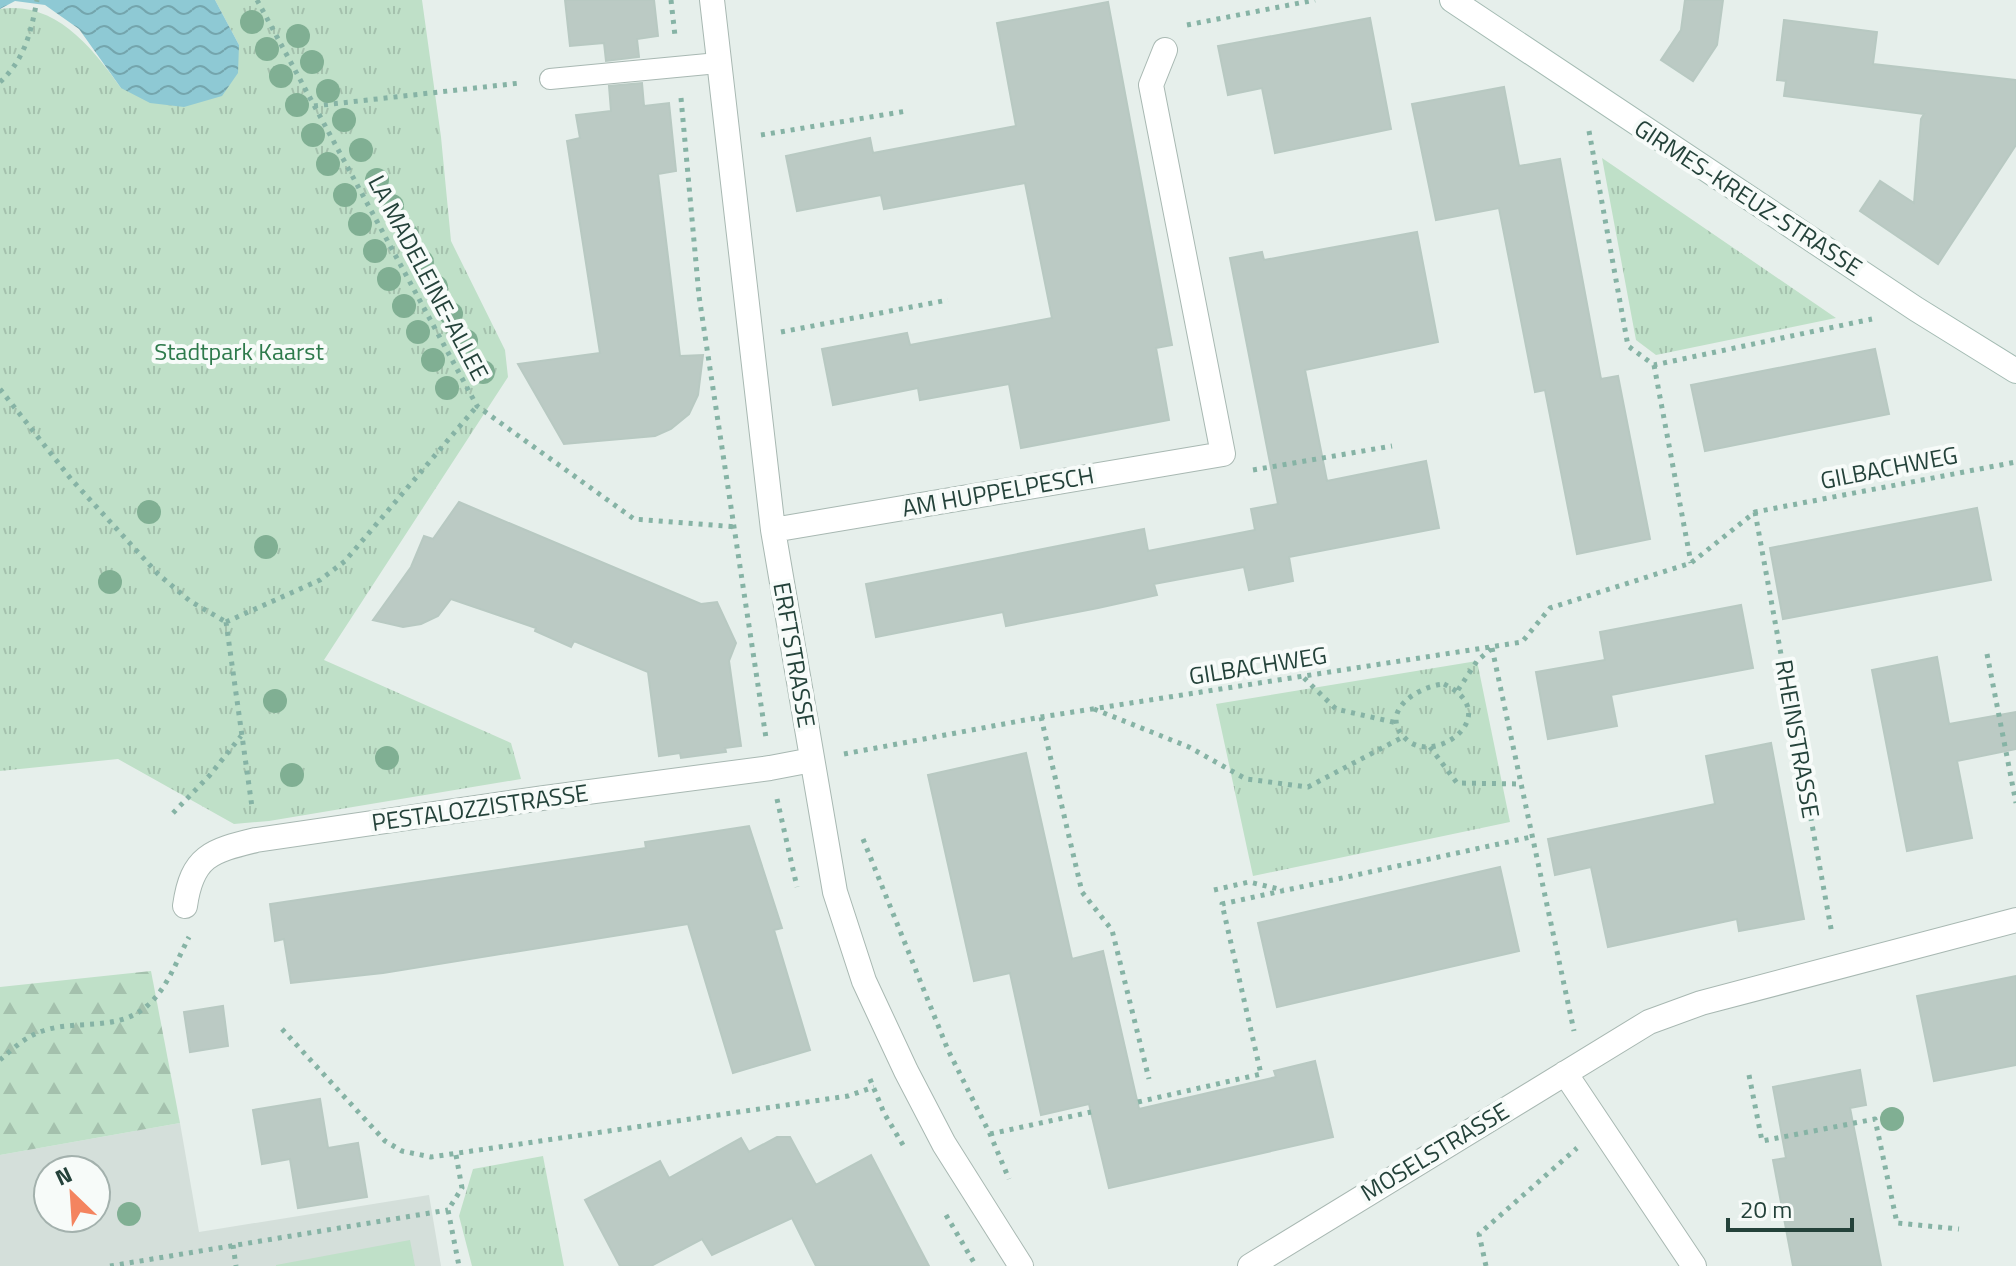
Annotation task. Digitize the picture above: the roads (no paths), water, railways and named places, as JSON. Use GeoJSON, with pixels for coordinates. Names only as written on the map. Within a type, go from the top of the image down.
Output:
{"type":"FeatureCollection","features":[{"type":"Feature","properties":{"kind":"street","name":"ERFTSTRASSE"},"geometry":{"type":"LineString","coordinates":[[712,0],[773,530],[835,892],[852,949],[906,1071],[944,1144],[1021,1266]]}},
{"type":"Feature","properties":{"kind":"street","name":"GIRMES-KREUZ-STRASSE"},"geometry":{"type":"LineString","coordinates":[[1452,0],[1916,309],[2016,371]]}},
{"type":"Feature","properties":{"kind":"street","name":"AM HUPPELPESCH"},"geometry":{"type":"LineString","coordinates":[[773,530],[1223,454],[1151,85],[1165,50]]}},
{"type":"Feature","properties":{"kind":"street","name":"PESTALOZZISTRASSE"},"geometry":{"type":"LineString","coordinates":[[189,918],[187,890],[195,871],[206,857],[219,849],[256,840],[812,760]]}},
{"type":"Feature","properties":{"kind":"street"},"geometry":{"type":"LineString","coordinates":[[1694,1266],[1600,1128],[1573,1068],[1649,1022],[1701,1003],[2016,920]]}},
{"type":"Feature","properties":{"kind":"street","name":"MOSELSTRASSE"},"geometry":{"type":"LineString","coordinates":[[1250,1266],[1573,1068]]}},
{"type":"Feature","properties":{"kind":"lane"},"geometry":{"type":"LineString","coordinates":[[550,79],[718,63]]}},
{"type":"Feature","properties":{"kind":"water"},"geometry":{"type":"Polygon","coordinates":[[[0,0],[215,0],[239,45],[238,73],[222,96],[184,107],[150,103],[121,88],[79,29],[45,5],[15,1],[0,9],[0,0]]]}},
{"type":"Feature","properties":{"kind":"park label","name":"Stadtpark Kaarst"},"geometry":{"type":"Point","coordinates":[239,352]}}]}
